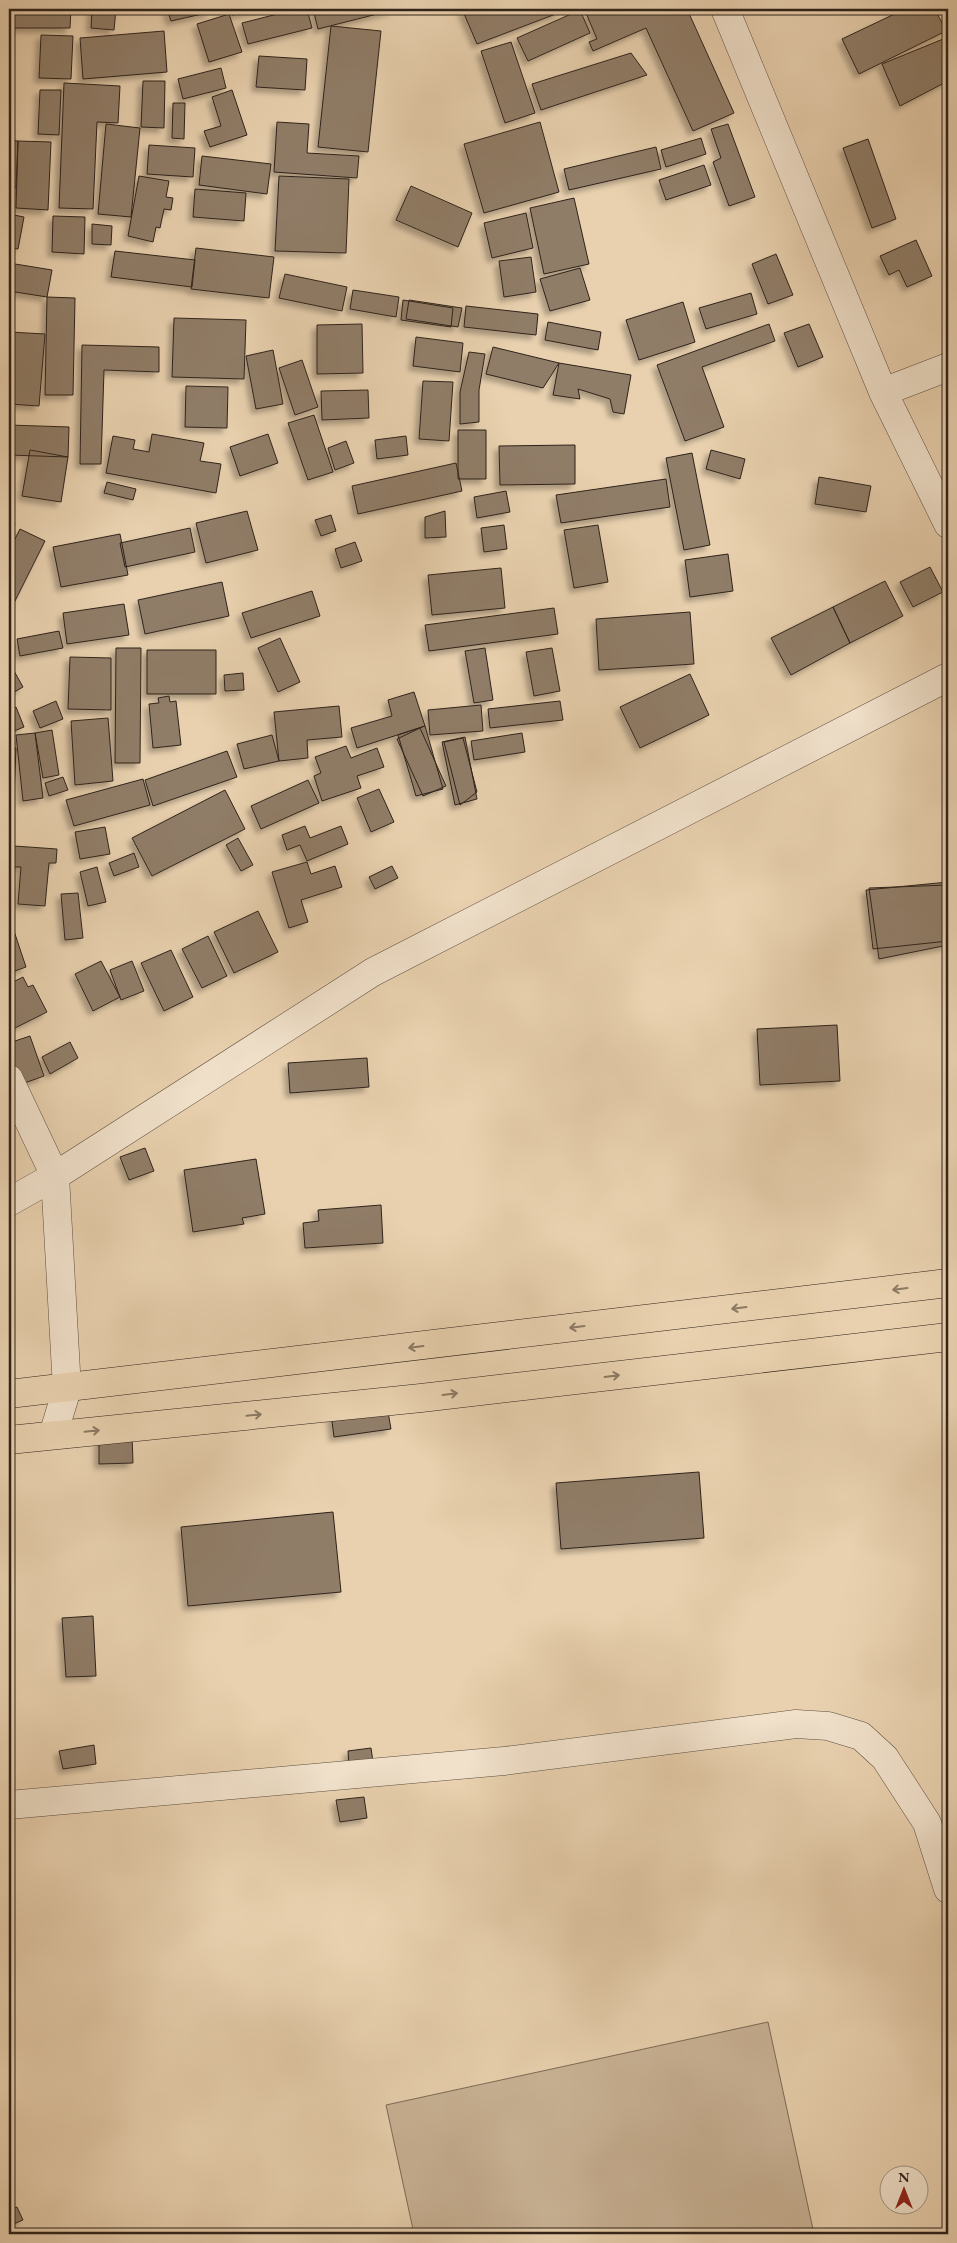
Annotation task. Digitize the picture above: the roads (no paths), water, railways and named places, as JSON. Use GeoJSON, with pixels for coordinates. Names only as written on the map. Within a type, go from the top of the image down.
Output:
{"type":"FeatureCollection","features":[{"type":"Feature","properties":{"kind":"main road"},"geometry":{"type":"LineString","coordinates":[[9,1394],[67,1389],[948,1283]]}},
{"type":"Feature","properties":{"kind":"main road"},"geometry":{"type":"LineString","coordinates":[[9,1440],[421,1398],[948,1337]]}},
{"type":"Feature","properties":{"kind":"street"},"geometry":{"type":"LineString","coordinates":[[725,9],[883,392],[948,524]]}},
{"type":"Feature","properties":{"kind":"street"},"geometry":{"type":"LineString","coordinates":[[883,392],[948,367]]}},
{"type":"Feature","properties":{"kind":"street"},"geometry":{"type":"LineString","coordinates":[[9,1202],[55,1176],[373,972],[948,677]]}},
{"type":"Feature","properties":{"kind":"street"},"geometry":{"type":"LineString","coordinates":[[9,1079],[55,1176],[67,1389],[53,1435]]}},
{"type":"Feature","properties":{"kind":"street"},"geometry":{"type":"LineString","coordinates":[[9,1805],[504,1761],[796,1724],[828,1726],[861,1736],[885,1758],[938,1828],[948,1889]]}}]}
